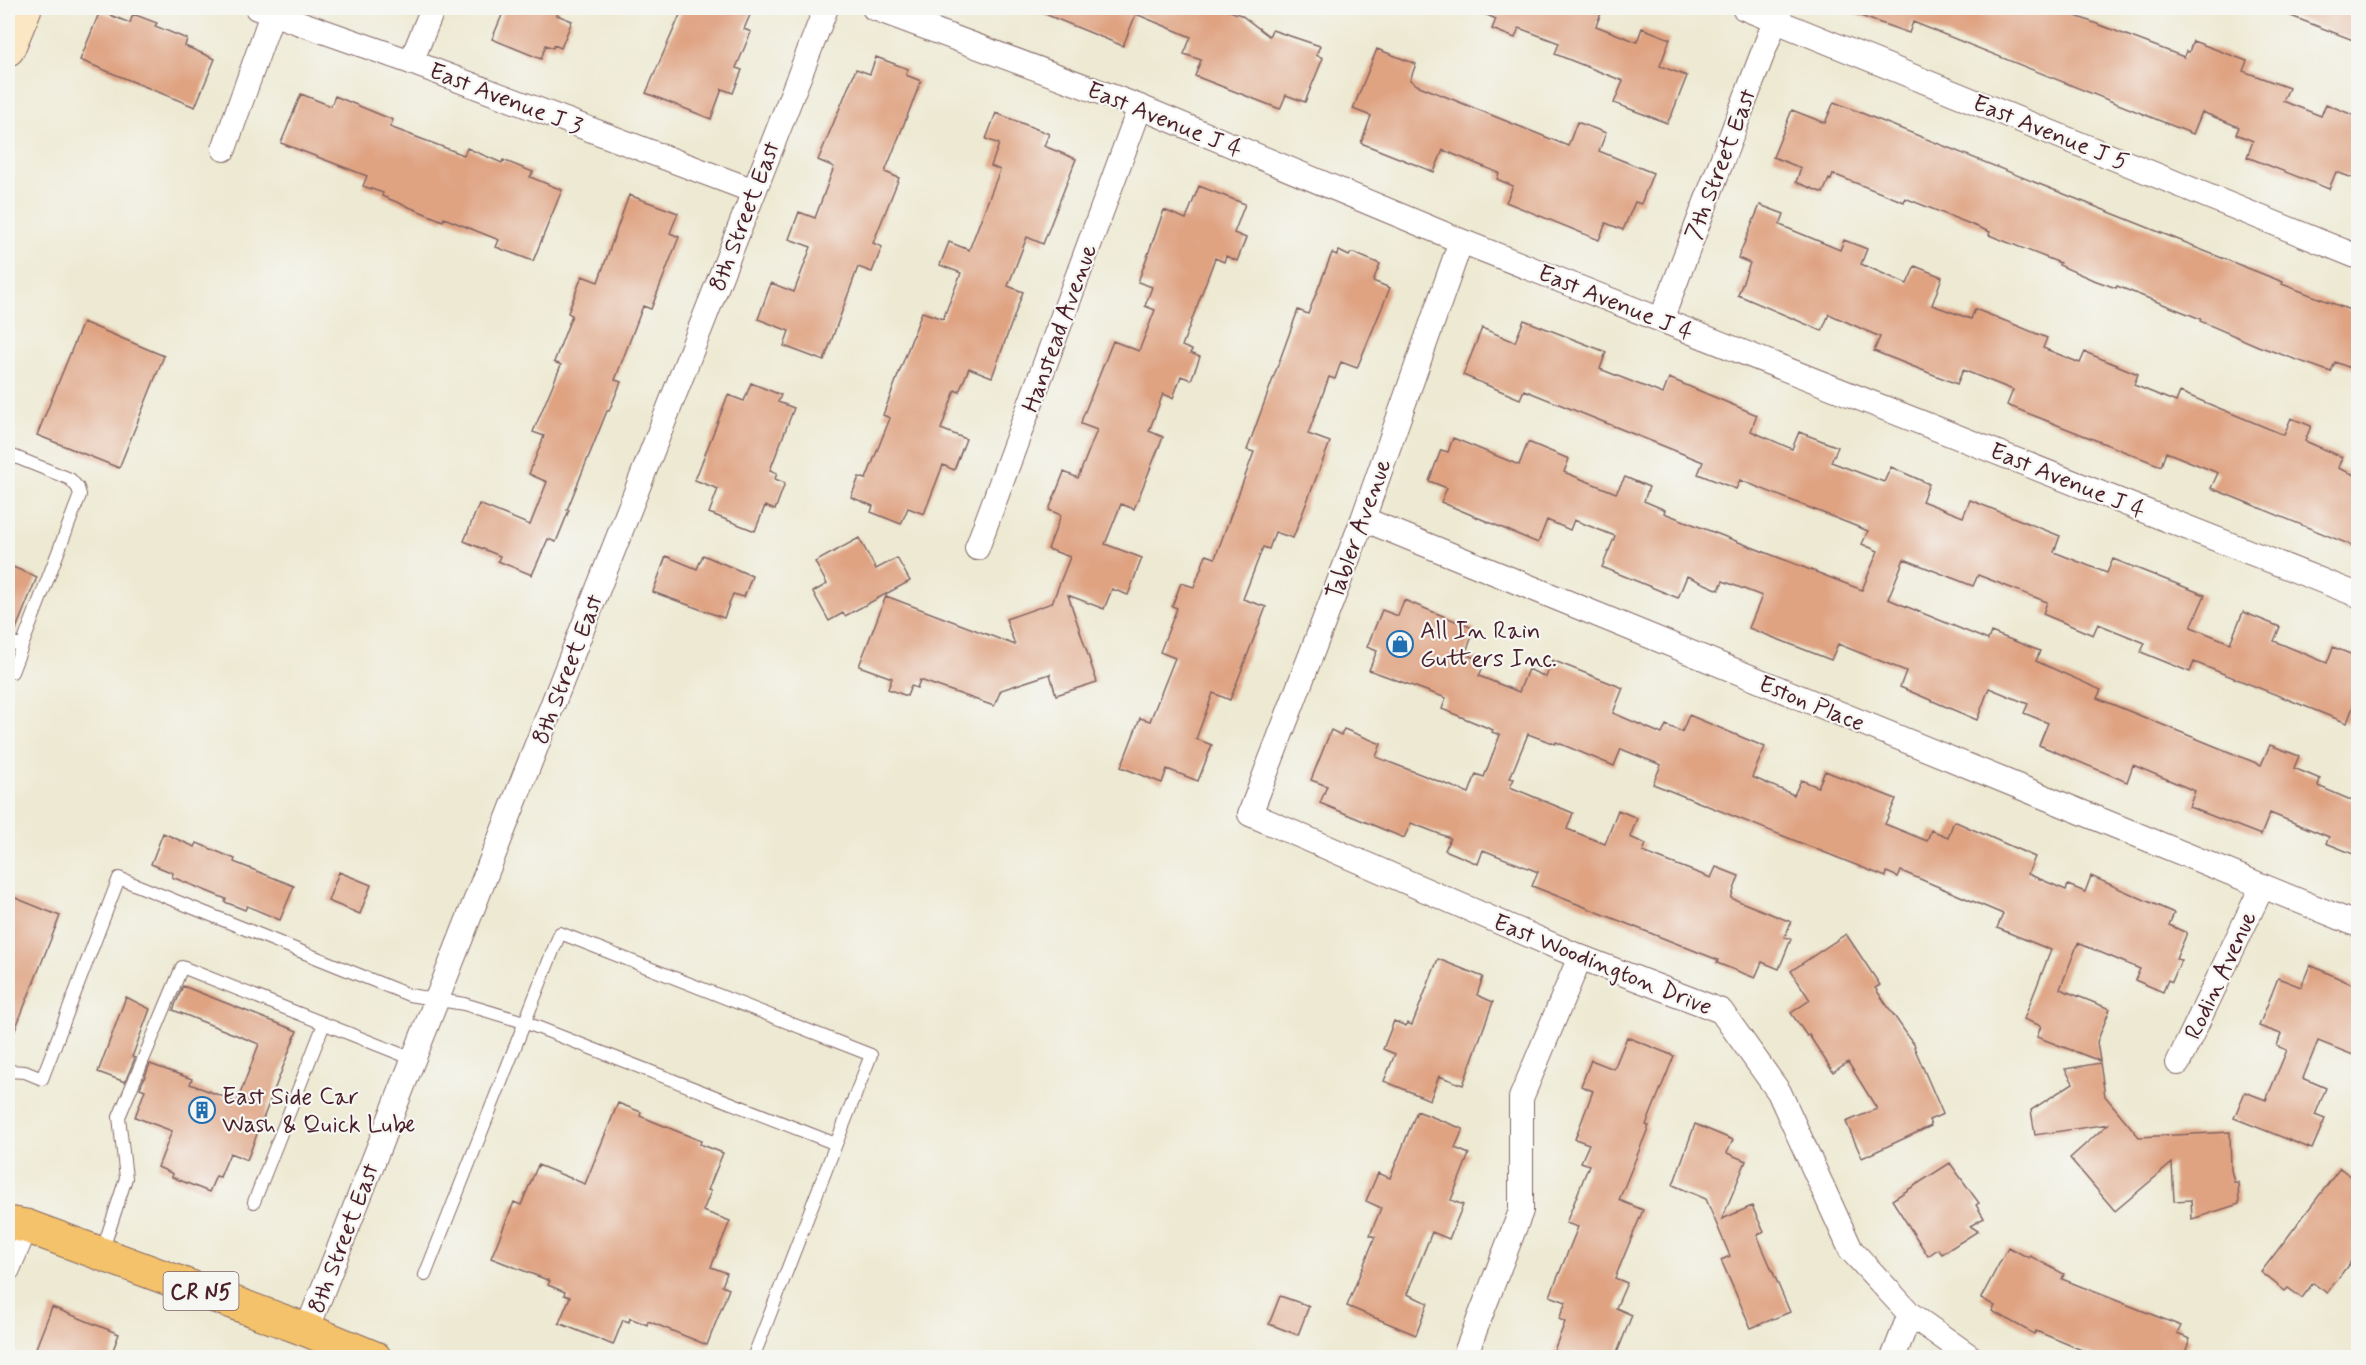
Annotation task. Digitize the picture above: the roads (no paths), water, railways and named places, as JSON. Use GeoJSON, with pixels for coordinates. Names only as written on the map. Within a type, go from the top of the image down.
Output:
{"type":"FeatureCollection","features":[{"type":"Feature","properties":{"kind":"main road"},"geometry":{"type":"LineString","coordinates":[[8,49],[25,8]]}},
{"type":"Feature","properties":{"kind":"main road","name":"CR N5"},"geometry":{"type":"LineString","coordinates":[[14,1220],[307,1330],[375,1358]]}},
{"type":"Feature","properties":{"kind":"street"},"geometry":{"type":"LineString","coordinates":[[411,62],[433,8]]}},
{"type":"Feature","properties":{"kind":"street","name":"8th Street East"},"geometry":{"type":"LineString","coordinates":[[307,1330],[826,8]]}},
{"type":"Feature","properties":{"kind":"street","name":"East Avenue J 4"},"geometry":{"type":"LineString","coordinates":[[874,8],[1140,107],[1461,241],[2358,595]]}},
{"type":"Feature","properties":{"kind":"street","name":"East Avenue J 5"},"geometry":{"type":"LineString","coordinates":[[1744,8],[1777,14],[2358,257]]}},
{"type":"Feature","properties":{"kind":"street"},"geometry":{"type":"LineString","coordinates":[[224,149],[265,11]]}},
{"type":"Feature","properties":{"kind":"street","name":"East Avenue J 3"},"geometry":{"type":"LineString","coordinates":[[265,11],[411,62],[754,190]]}},
{"type":"Feature","properties":{"kind":"street","name":"7th Street East"},"geometry":{"type":"LineString","coordinates":[[1661,320],[1777,14]]}},
{"type":"Feature","properties":{"kind":"street","name":"Hanstead Avenue"},"geometry":{"type":"LineString","coordinates":[[977,548],[1140,107]]}},
{"type":"Feature","properties":{"kind":"street","name":"Tabler Avenue"},"geometry":{"type":"LineString","coordinates":[[1250,814],[1363,519],[1461,241]]}},
{"type":"Feature","properties":{"kind":"street","name":"Eston Place"},"geometry":{"type":"LineString","coordinates":[[1363,519],[2358,925]]}},
{"type":"Feature","properties":{"kind":"street","name":"East Woodington Drive"},"geometry":{"type":"LineString","coordinates":[[1250,814],[1580,957],[1721,1011],[1779,1092],[1851,1250],[1910,1314],[1972,1358]]}},
{"type":"Feature","properties":{"kind":"street","name":"Rodin Avenue"},"geometry":{"type":"LineString","coordinates":[[2178,1063],[2262,887]]}},
{"type":"Feature","properties":{"kind":"street"},"geometry":{"type":"LineString","coordinates":[[1464,1358],[1521,1211],[1521,1098],[1580,957]]}},
{"type":"Feature","properties":{"kind":"street"},"geometry":{"type":"LineString","coordinates":[[8,1269],[14,1220]]}},
{"type":"Feature","properties":{"kind":"street"},"geometry":{"type":"LineString","coordinates":[[1893,1358],[1910,1314]]}},
{"type":"Feature","properties":{"kind":"lane"},"geometry":{"type":"LineString","coordinates":[[8,454],[70,479],[80,495],[12,672],[8,670]]}},
{"type":"Feature","properties":{"kind":"lane"},"geometry":{"type":"LineString","coordinates":[[8,641],[22,646]]}},
{"type":"Feature","properties":{"kind":"lane"},"geometry":{"type":"LineString","coordinates":[[8,1071],[25,1072],[42,1079],[119,878],[409,994],[464,1004],[524,1022],[836,1144]]}},
{"type":"Feature","properties":{"kind":"lane"},"geometry":{"type":"LineString","coordinates":[[425,1275],[560,933],[871,1055],[753,1358]]}},
{"type":"Feature","properties":{"kind":"lane"},"geometry":{"type":"LineString","coordinates":[[101,1254],[126,1178],[119,1118],[182,967],[413,1059]]}},
{"type":"Feature","properties":{"kind":"lane"},"geometry":{"type":"LineString","coordinates":[[254,1202],[324,1024]]}},
{"type":"Feature","properties":{"kind":"place","name":"All In Rain Gutters Inc."},"geometry":{"type":"Point","coordinates":[1400,644]}},
{"type":"Feature","properties":{"kind":"place","name":"East Side Car Wash & Quick Lube"},"geometry":{"type":"Point","coordinates":[202,1110]}}]}
